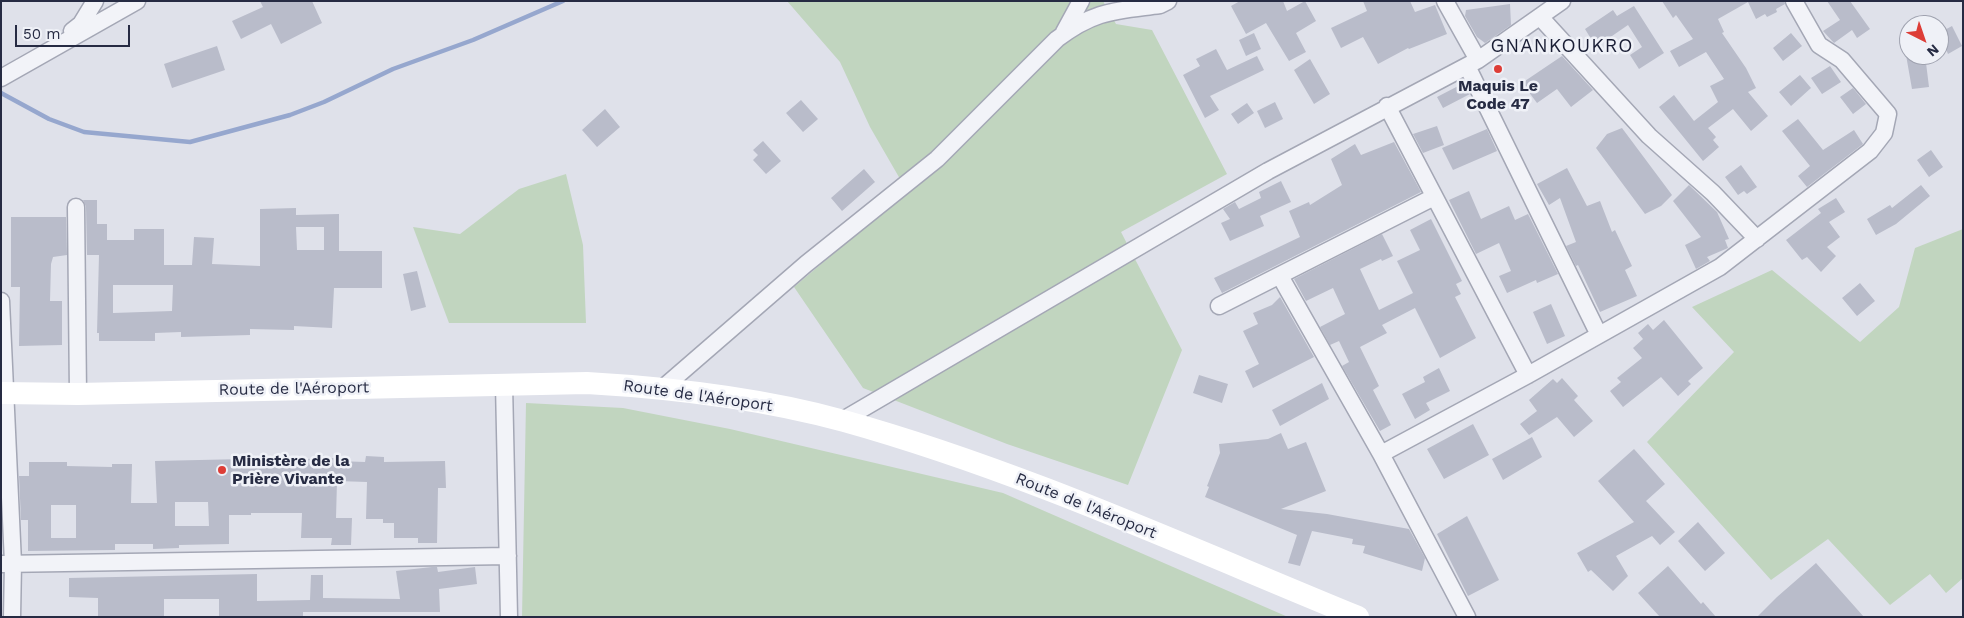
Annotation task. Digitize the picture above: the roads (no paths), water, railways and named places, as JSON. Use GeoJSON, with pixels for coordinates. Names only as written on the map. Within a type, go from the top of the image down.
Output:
{"type":"FeatureCollection","features":[{"type":"Feature","properties":{"kind":"main road","name":"Route de l'Aéroport"},"geometry":{"type":"LineString","coordinates":[[3,393],[78,394],[587,382],[664,388],[747,400],[843,420],[929,447],[1022,480],[1358,617]]}},
{"type":"Feature","properties":{"kind":"street"},"geometry":{"type":"LineString","coordinates":[[45,53],[81,24],[95,1]]}},
{"type":"Feature","properties":{"kind":"street"},"geometry":{"type":"LineString","coordinates":[[1,78],[137,1]]}},
{"type":"Feature","properties":{"kind":"street"},"geometry":{"type":"LineString","coordinates":[[1064,34],[1081,1]]}},
{"type":"Feature","properties":{"kind":"street"},"geometry":{"type":"LineString","coordinates":[[664,388],[806,264],[937,159],[1064,34],[1094,15],[1160,5],[1168,1]]}},
{"type":"Feature","properties":{"kind":"street"},"geometry":{"type":"LineString","coordinates":[[1445,1],[1599,335]]}},
{"type":"Feature","properties":{"kind":"street"},"geometry":{"type":"LineString","coordinates":[[843,420],[1268,171],[1387,106],[1473,63],[1562,1]]}},
{"type":"Feature","properties":{"kind":"street"},"geometry":{"type":"LineString","coordinates":[[1380,454],[1528,375],[1720,267],[1870,151],[1884,133],[1888,114],[1842,60],[1819,45],[1794,1]]}},
{"type":"Feature","properties":{"kind":"street"},"geometry":{"type":"LineString","coordinates":[[1540,18],[1648,136],[1713,194],[1756,240]]}},
{"type":"Feature","properties":{"kind":"street"},"geometry":{"type":"LineString","coordinates":[[1387,106],[1528,375]]}},
{"type":"Feature","properties":{"kind":"street"},"geometry":{"type":"LineString","coordinates":[[1219,306],[1434,197]]}},
{"type":"Feature","properties":{"kind":"street"},"geometry":{"type":"LineString","coordinates":[[76,207],[78,394]]}},
{"type":"Feature","properties":{"kind":"street"},"geometry":{"type":"LineString","coordinates":[[1280,276],[1380,454],[1467,617]]}},
{"type":"Feature","properties":{"kind":"street"},"geometry":{"type":"LineString","coordinates":[[1,301],[7,564],[12,617]]}},
{"type":"Feature","properties":{"kind":"street"},"geometry":{"type":"LineString","coordinates":[[504,384],[509,617]]}},
{"type":"Feature","properties":{"kind":"street"},"geometry":{"type":"LineString","coordinates":[[7,564],[508,556]]}},
{"type":"Feature","properties":{"kind":"waterway"},"geometry":{"type":"LineString","coordinates":[[1,93],[49,119],[84,132],[190,142],[290,115],[324,102],[393,69],[473,40],[563,1]]}},
{"type":"Feature","properties":{"kind":"place","name":"Maquis Le Code 47"},"geometry":{"type":"Point","coordinates":[1498,69]}},
{"type":"Feature","properties":{"kind":"place","name":"Ministère de la Prière Vivante"},"geometry":{"type":"Point","coordinates":[222,470]}},
{"type":"Feature","properties":{"kind":"district","name":"GNANKOUKRO"},"geometry":{"type":"Point","coordinates":[1562,46]}}]}
